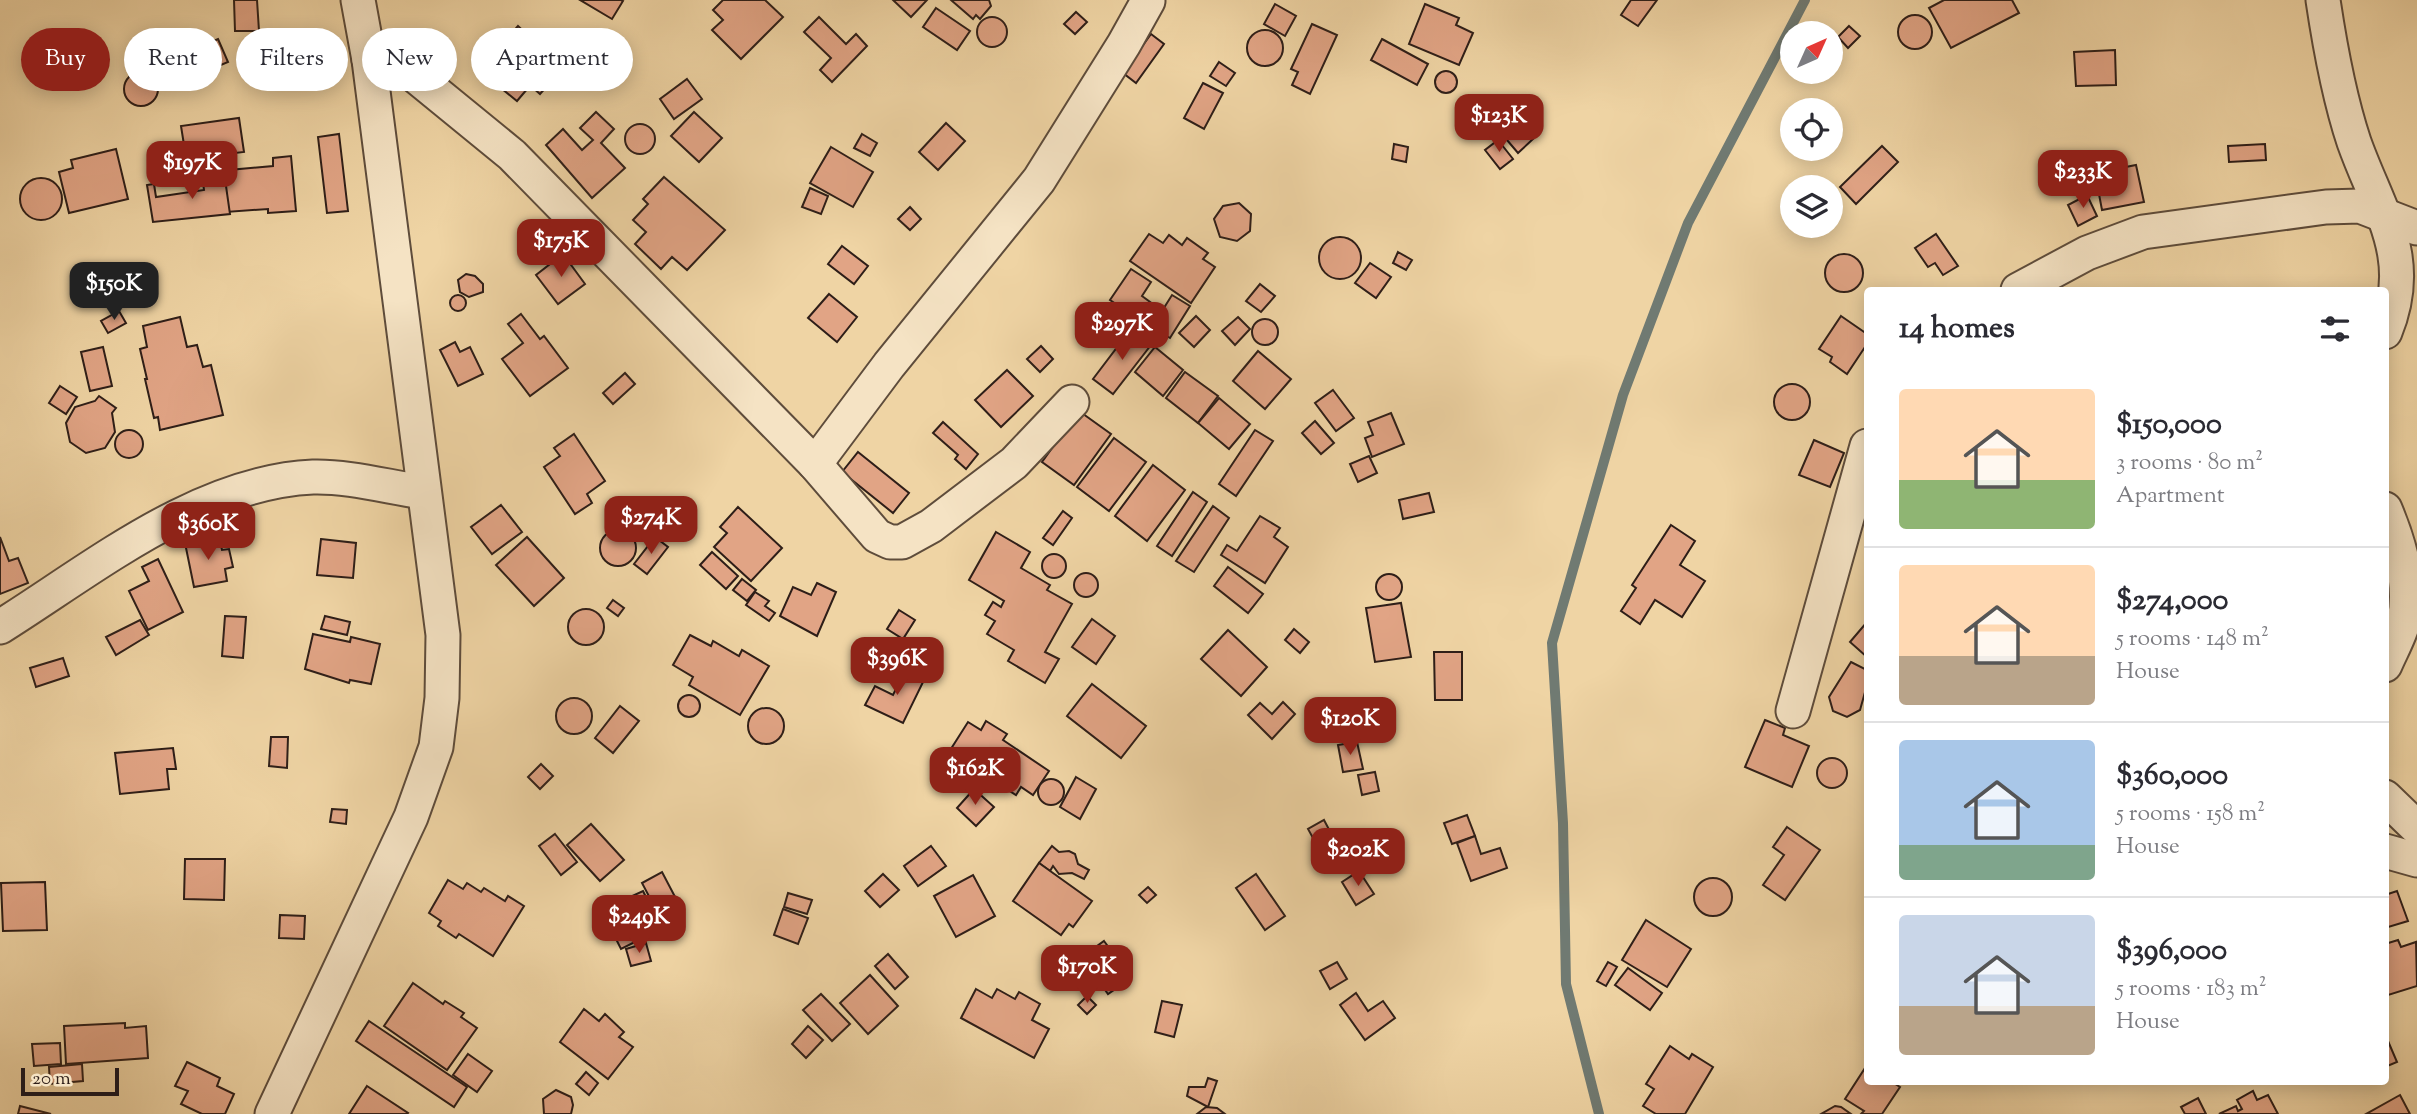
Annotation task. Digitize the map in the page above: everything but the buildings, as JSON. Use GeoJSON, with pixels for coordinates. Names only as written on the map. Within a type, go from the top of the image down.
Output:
{"type":"FeatureCollection","features":[{"type":"Feature","properties":{"kind":"street"},"geometry":{"type":"LineString","coordinates":[[358,0],[363,28]]}},
{"type":"Feature","properties":{"kind":"street"},"geometry":{"type":"LineString","coordinates":[[2323,0],[2354,141],[2395,245],[2398,281],[2389,316]]}},
{"type":"Feature","properties":{"kind":"street"},"geometry":{"type":"LineString","coordinates":[[815,464],[889,365],[1039,180],[1148,1]]}},
{"type":"Feature","properties":{"kind":"street"},"geometry":{"type":"LineString","coordinates":[[272,1114],[411,817],[436,747],[442,698],[443,635],[373,91]]}},
{"type":"Feature","properties":{"kind":"street"},"geometry":{"type":"LineString","coordinates":[[434,91],[512,155],[815,464],[877,536],[890,542],[902,542],[931,526],[1014,463],[1072,402]]}},
{"type":"Feature","properties":{"kind":"street"},"geometry":{"type":"LineString","coordinates":[[2024,287],[2087,253],[2143,232],[2326,207],[2360,206],[2417,228]]}},
{"type":"Feature","properties":{"kind":"street"},"geometry":{"type":"LineString","coordinates":[[1793,711],[1864,457]]}},
{"type":"Feature","properties":{"kind":"street"},"geometry":{"type":"LineString","coordinates":[[0,627],[184,511],[276,480],[316,477],[423,492]]}},
{"type":"Feature","properties":{"kind":"street"},"geometry":{"type":"LineString","coordinates":[[2389,520],[2398,544],[2406,598],[2404,621],[2389,656]]}},
{"type":"Feature","properties":{"kind":"street"},"geometry":{"type":"LineString","coordinates":[[2389,801],[2417,828]]}},
{"type":"Feature","properties":{"kind":"street"},"geometry":{"type":"LineString","coordinates":[[2389,852],[2417,860]]}},
{"type":"Feature","properties":{"kind":"waterway"},"geometry":{"type":"LineString","coordinates":[[1599,1114],[1566,984],[1563,823],[1552,643],[1623,395],[1688,223],[1805,0]]}}]}
